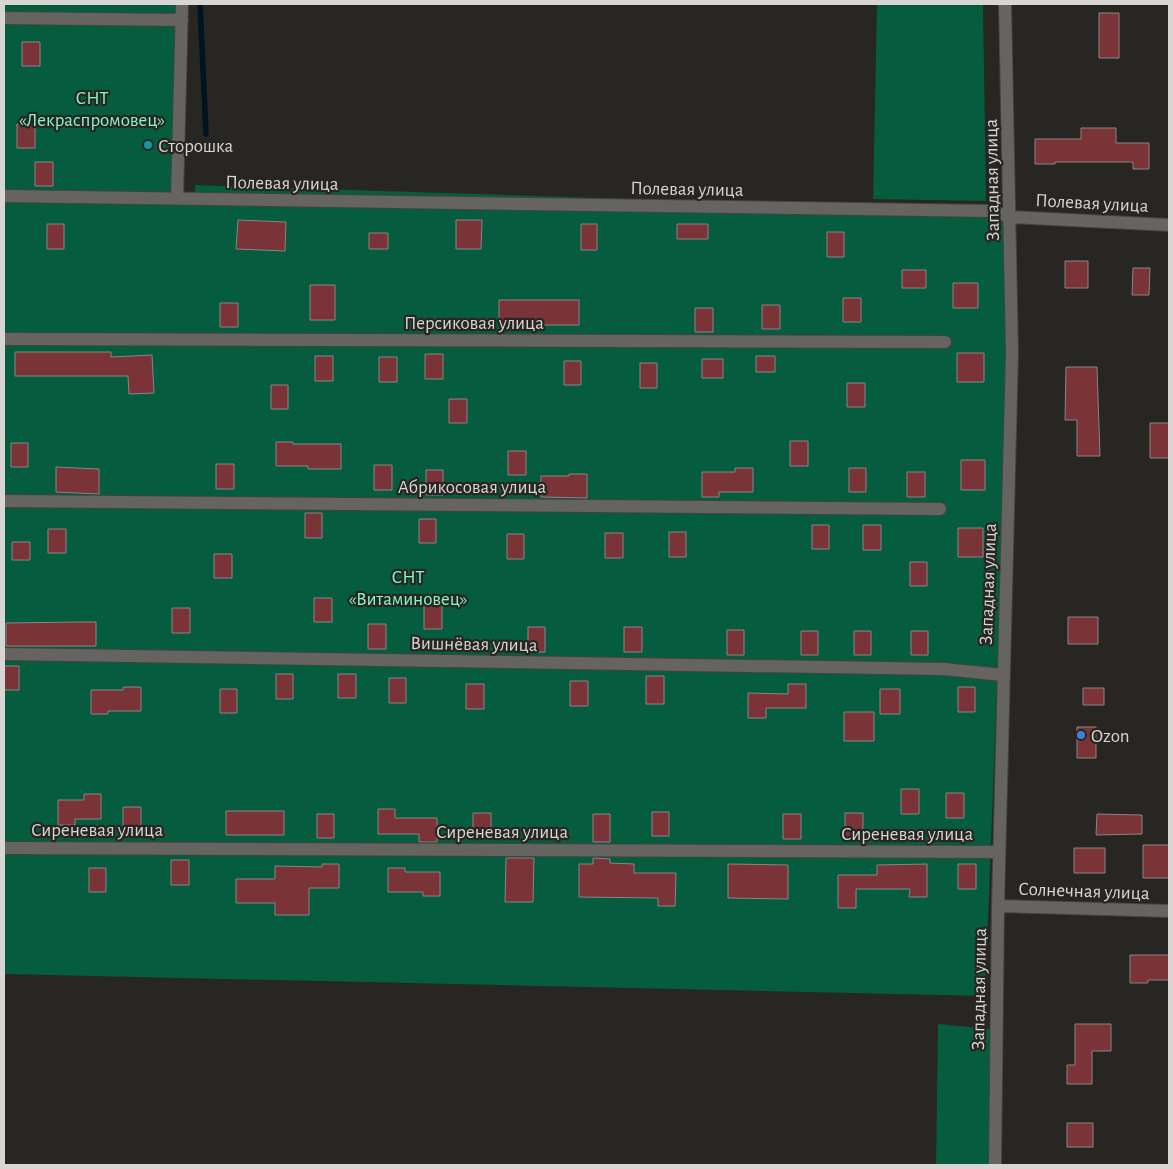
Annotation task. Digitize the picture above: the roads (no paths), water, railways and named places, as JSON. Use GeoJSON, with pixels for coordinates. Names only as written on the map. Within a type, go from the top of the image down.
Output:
{"type":"FeatureCollection","features":[{"type":"Feature","properties":{"kind":"street"},"geometry":{"type":"LineString","coordinates":[[177,198],[182,4]]}},
{"type":"Feature","properties":{"kind":"street","name":"Западная улица"},"geometry":{"type":"LineString","coordinates":[[995,1165],[999,852],[1012,352],[1005,4]]}},
{"type":"Feature","properties":{"kind":"street"},"geometry":{"type":"LineString","coordinates":[[4,18],[182,20]]}},
{"type":"Feature","properties":{"kind":"street","name":"Полевая улица"},"geometry":{"type":"LineString","coordinates":[[4,196],[990,211],[1010,217],[1169,225]]}},
{"type":"Feature","properties":{"kind":"street","name":"Персиковая улица"},"geometry":{"type":"LineString","coordinates":[[4,339],[945,342]]}},
{"type":"Feature","properties":{"kind":"street","name":"Абрикосовая улица"},"geometry":{"type":"LineString","coordinates":[[4,501],[940,509]]}},
{"type":"Feature","properties":{"kind":"street","name":"Вишнёвая улица"},"geometry":{"type":"LineString","coordinates":[[4,654],[944,669],[1003,675]]}},
{"type":"Feature","properties":{"kind":"street","name":"Сиреневая улица"},"geometry":{"type":"LineString","coordinates":[[4,848],[999,852]]}},
{"type":"Feature","properties":{"kind":"street","name":"Солнечная улица"},"geometry":{"type":"LineString","coordinates":[[998,906],[1169,911]]}},
{"type":"Feature","properties":{"kind":"waterway"},"geometry":{"type":"LineString","coordinates":[[200,4],[206,134]]}},
{"type":"Feature","properties":{"kind":"place","name":"Сторошка"},"geometry":{"type":"Point","coordinates":[148,145]}},
{"type":"Feature","properties":{"kind":"place","name":"Ozon"},"geometry":{"type":"Point","coordinates":[1081,735]}},
{"type":"Feature","properties":{"kind":"park label","name":"СНТ «Лекраспромовец»"},"geometry":{"type":"Point","coordinates":[92,108]}},
{"type":"Feature","properties":{"kind":"park label","name":"СНТ «Витаминовец»"},"geometry":{"type":"Point","coordinates":[408,587]}}]}
